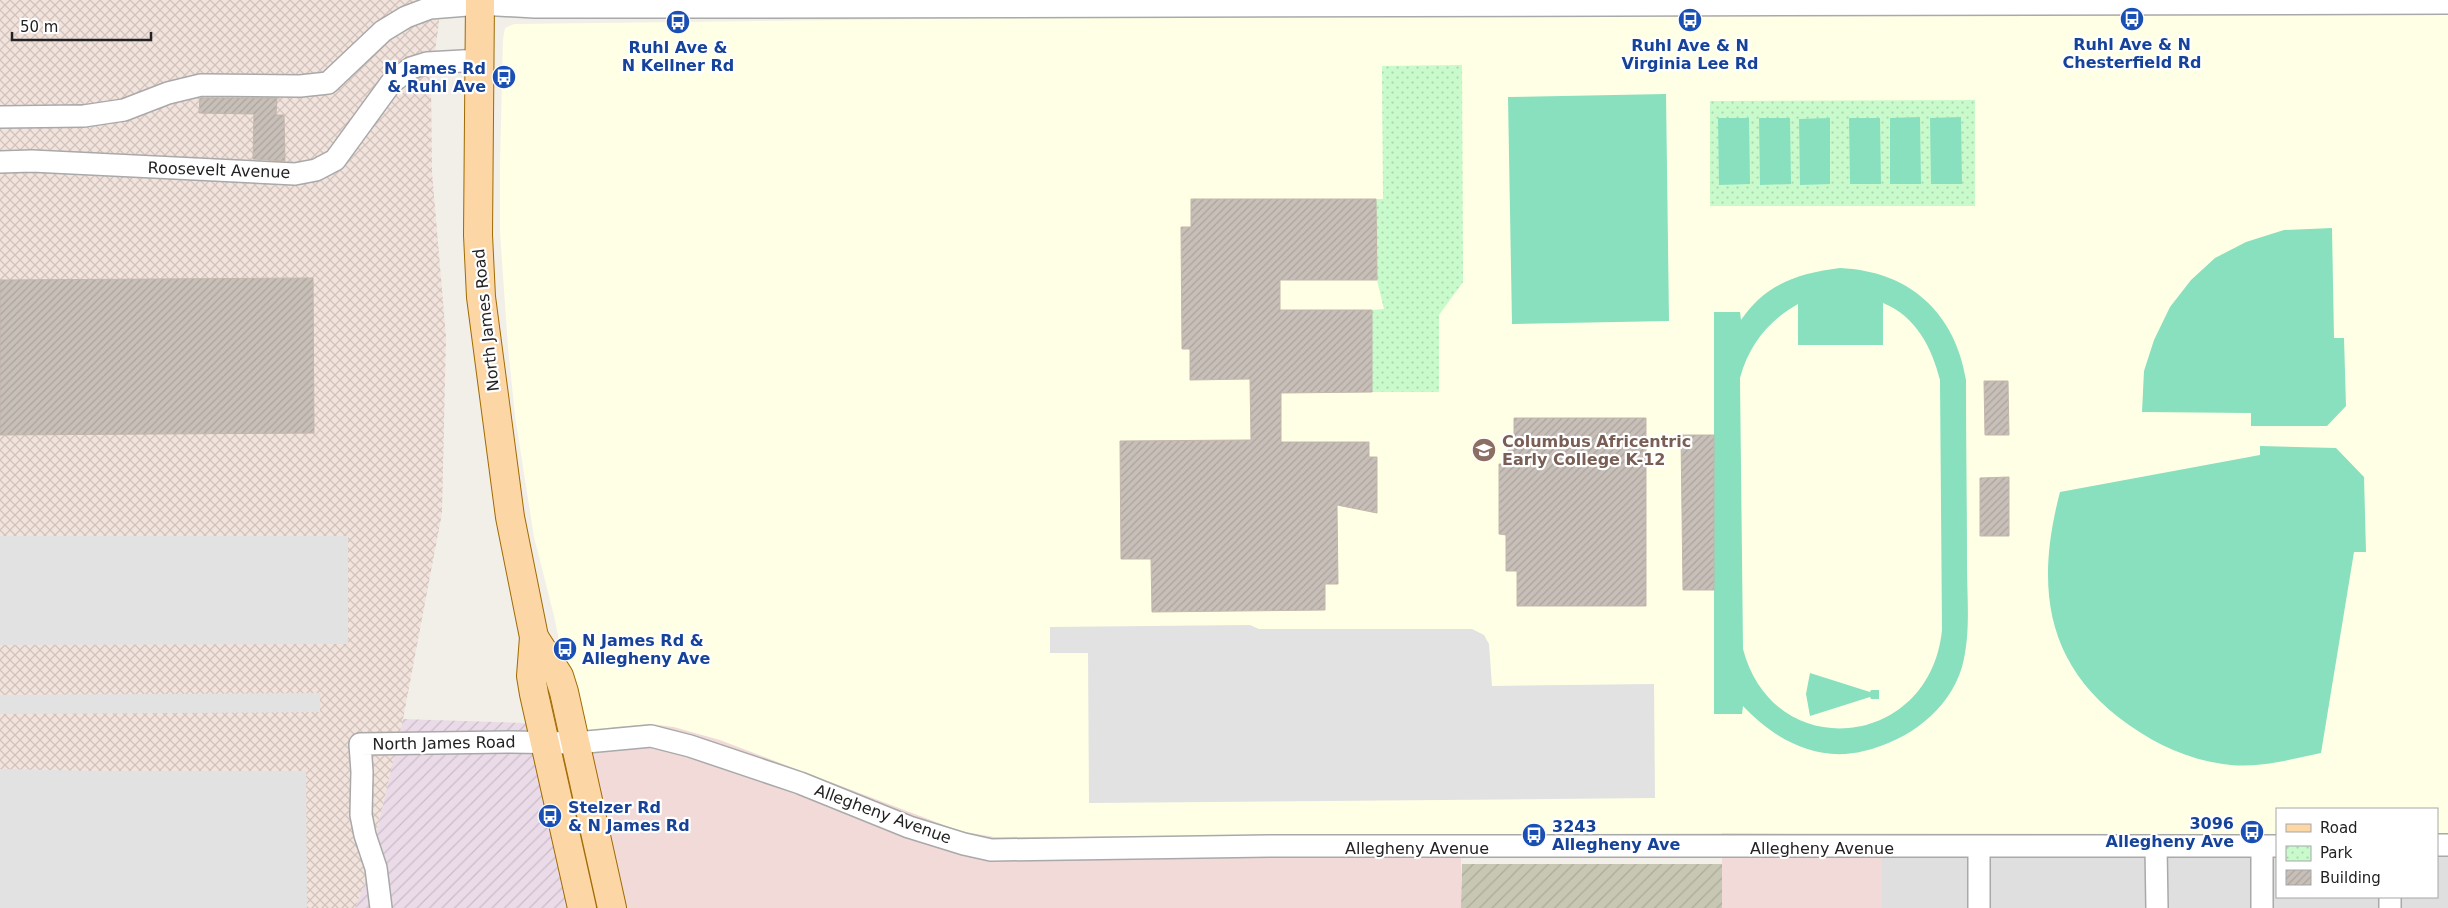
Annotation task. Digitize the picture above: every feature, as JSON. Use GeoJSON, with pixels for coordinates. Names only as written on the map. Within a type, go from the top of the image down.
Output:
{"type":"FeatureCollection","features":[{"type":"Feature","properties":{"kind":"main road","name":"North James Road"},"geometry":{"type":"LineString","coordinates":[[480,2],[478,235],[482,297],[510,517],[534,637],[531,676],[545,743]]}},
{"type":"Feature","properties":{"kind":"main road","name":"North James Road"},"geometry":{"type":"LineString","coordinates":[[534,637],[559,676],[576,743]]}},
{"type":"Feature","properties":{"kind":"main road"},"geometry":{"type":"LineString","coordinates":[[545,743],[582,908]]}},
{"type":"Feature","properties":{"kind":"main road"},"geometry":{"type":"LineString","coordinates":[[576,743],[612,908]]}},
{"type":"Feature","properties":{"kind":"street"},"geometry":{"type":"LineString","coordinates":[[0,117],[84,116],[124,110],[168,93],[201,85],[300,86],[328,83],[383,31],[406,17],[430,8],[480,2],[536,7],[1026,3],[2448,3]]}},
{"type":"Feature","properties":{"kind":"street","name":"Roosevelt Avenue"},"geometry":{"type":"LineString","coordinates":[[0,162],[32,161],[295,174],[316,170],[335,160],[390,84],[410,68],[427,63],[480,60]]}},
{"type":"Feature","properties":{"kind":"street","name":"Allegheny Avenue"},"geometry":{"type":"LineString","coordinates":[[576,743],[651,736],[690,746],[800,783],[909,827],[964,844],[992,850],[1269,846],[2269,846]]}},
{"type":"Feature","properties":{"kind":"street","name":"North James Road"},"geometry":{"type":"LineString","coordinates":[[381,908],[376,868],[365,835],[361,815],[362,772],[360,744],[576,743]]}},
{"type":"Feature","properties":{"kind":"street"},"geometry":{"type":"LineString","coordinates":[[2262,908],[2269,846]]}},
{"type":"Feature","properties":{"kind":"street"},"geometry":{"type":"LineString","coordinates":[[1979,847],[1979,908]]}},
{"type":"Feature","properties":{"kind":"street"},"geometry":{"type":"LineString","coordinates":[[2156,847],[2157,908]]}},
{"type":"Feature","properties":{"kind":"shaded area"},"geometry":{"type":"Polygon","coordinates":[[[0,0],[439,0],[439,23],[431,79],[432,172],[446,337],[442,513],[403,719],[364,885],[355,908],[0,908],[0,0]]]}},
{"type":"Feature","properties":{"kind":"shaded area","name":"Columbus Africentric Early College K-12"},"geometry":{"type":"Polygon","coordinates":[[[2448,14],[2448,833],[2438,833],[2438,808],[2276,808],[2276,834],[1722,833],[995,837],[960,831],[720,740],[674,727],[652,724],[614,727],[592,733],[583,728],[576,720],[554,616],[534,537],[515,416],[500,233],[503,39],[505,28],[514,24],[1002,18],[2448,14]]]}},
{"type":"Feature","properties":{"kind":"shaded area"},"geometry":{"type":"Polygon","coordinates":[[[0,536],[348,536],[348,644],[0,645],[0,536]]]}},
{"type":"Feature","properties":{"kind":"shaded area"},"geometry":{"type":"Polygon","coordinates":[[[1250,625],[1259,629],[1472,629],[1484,635],[1489,644],[1492,686],[1654,684],[1655,798],[1089,803],[1088,653],[1050,653],[1050,627],[1250,625]]]}},
{"type":"Feature","properties":{"kind":"shaded area"},"geometry":{"type":"Polygon","coordinates":[[[320,693],[320,712],[0,714],[0,695],[320,693]]]}},
{"type":"Feature","properties":{"kind":"shaded area"},"geometry":{"type":"Polygon","coordinates":[[[403,719],[555,724],[596,908],[355,908],[364,885],[403,719]]]}},
{"type":"Feature","properties":{"kind":"shaded area"},"geometry":{"type":"Polygon","coordinates":[[[555,724],[583,728],[592,733],[614,727],[652,724],[674,727],[720,740],[960,831],[995,837],[1461,834],[1461,908],[596,908],[555,724]]]}},
{"type":"Feature","properties":{"kind":"shaded area"},"geometry":{"type":"Polygon","coordinates":[[[0,769],[306,771],[307,908],[0,908],[0,769]]]}},
{"type":"Feature","properties":{"kind":"shaded area"},"geometry":{"type":"Polygon","coordinates":[[[1722,833],[1882,835],[1882,908],[1722,908],[1722,833]]]}},
{"type":"Feature","properties":{"kind":"shaded area"},"geometry":{"type":"Polygon","coordinates":[[[2438,833],[2448,833],[2448,908],[1882,908],[1882,835],[2276,834],[2276,898],[2438,898],[2438,833]]]}},
{"type":"Feature","properties":{"kind":"shaded area"},"geometry":{"type":"Polygon","coordinates":[[[1462,864],[1722,864],[1722,908],[1461,908],[1462,864]]]}},
{"type":"Feature","properties":{"kind":"green space"},"geometry":{"type":"Polygon","coordinates":[[[1462,65],[1463,282],[1439,315],[1439,392],[1372,392],[1372,310],[1384,309],[1377,280],[1377,253],[1357,253],[1376,235],[1376,199],[1383,199],[1382,66],[1462,65]]]}},
{"type":"Feature","properties":{"kind":"green space"},"geometry":{"type":"Polygon","coordinates":[[[1666,94],[1669,321],[1512,324],[1508,97],[1666,94]]]}},
{"type":"Feature","properties":{"kind":"green space"},"geometry":{"type":"Polygon","coordinates":[[[1975,100],[1975,206],[1710,206],[1710,101],[1975,100]]]}},
{"type":"Feature","properties":{"kind":"green space"},"geometry":{"type":"Polygon","coordinates":[[[1920,117],[1921,184],[1890,184],[1890,118],[1920,117]]]}},
{"type":"Feature","properties":{"kind":"green space"},"geometry":{"type":"Polygon","coordinates":[[[1961,117],[1962,184],[1931,184],[1930,118],[1961,117]]]}},
{"type":"Feature","properties":{"kind":"green space"},"geometry":{"type":"Polygon","coordinates":[[[1718,118],[1749,118],[1750,184],[1719,185],[1718,118]]]}},
{"type":"Feature","properties":{"kind":"green space"},"geometry":{"type":"Polygon","coordinates":[[[1759,118],[1790,118],[1791,184],[1760,185],[1759,118]]]}},
{"type":"Feature","properties":{"kind":"green space"},"geometry":{"type":"Polygon","coordinates":[[[1830,118],[1830,184],[1800,185],[1799,119],[1830,118]]]}},
{"type":"Feature","properties":{"kind":"green space"},"geometry":{"type":"Polygon","coordinates":[[[1849,118],[1880,118],[1881,184],[1850,184],[1849,118]]]}},
{"type":"Feature","properties":{"kind":"green space"},"geometry":{"type":"Polygon","coordinates":[[[2332,228],[2334,338],[2344,338],[2346,406],[2327,426],[2251,426],[2251,413],[2142,412],[2144,371],[2154,340],[2170,307],[2191,280],[2215,258],[2246,242],[2284,230],[2332,228]]]}},
{"type":"Feature","properties":{"kind":"green space"},"geometry":{"type":"Polygon","coordinates":[[[1840,268],[1865,271],[1887,277],[1907,287],[1925,300],[1939,315],[1951,334],[1960,356],[1966,380],[1968,616],[1967,642],[1962,667],[1956,683],[1947,697],[1924,722],[1896,740],[1864,751],[1847,754],[1813,751],[1797,745],[1768,729],[1743,706],[1742,714],[1714,714],[1714,312],[1740,312],[1741,320],[1761,297],[1772,289],[1797,277],[1840,268]],[[1883,303],[1883,345],[1798,345],[1798,304],[1778,318],[1761,335],[1749,355],[1740,378],[1743,649],[1760,686],[1785,712],[1816,726],[1849,728],[1882,719],[1910,700],[1931,670],[1942,630],[1940,380],[1937,368],[1921,334],[1905,316],[1883,303]]]}},
{"type":"Feature","properties":{"kind":"green space"},"geometry":{"type":"Polygon","coordinates":[[[2260,446],[2336,448],[2364,477],[2366,552],[2354,552],[2321,753],[2265,764],[2242,766],[2203,760],[2177,752],[2141,733],[2101,702],[2079,677],[2064,650],[2054,622],[2049,592],[2048,560],[2052,527],[2060,492],[2260,455],[2260,446]]]}},
{"type":"Feature","properties":{"kind":"green space"},"geometry":{"type":"Polygon","coordinates":[[[1810,673],[1870,692],[1871,690],[1879,690],[1879,699],[1871,699],[1870,697],[1810,716],[1806,694],[1810,673]]]}},
{"type":"Feature","properties":{"kind":"building"},"geometry":{"type":"Polygon","coordinates":[[[200,98],[277,98],[276,115],[284,115],[285,161],[253,159],[254,114],[199,113],[200,98]]]}},
{"type":"Feature","properties":{"kind":"building"},"geometry":{"type":"Polygon","coordinates":[[[1191,199],[1376,199],[1377,280],[1280,280],[1280,310],[1372,310],[1372,392],[1281,393],[1281,442],[1369,442],[1369,457],[1377,457],[1377,513],[1337,505],[1338,584],[1325,584],[1325,610],[1152,612],[1151,559],[1121,559],[1120,441],[1251,440],[1250,379],[1190,380],[1190,349],[1182,349],[1181,227],[1191,227],[1191,199]]]}},
{"type":"Feature","properties":{"kind":"building"},"geometry":{"type":"Polygon","coordinates":[[[313,278],[314,433],[0,435],[0,280],[313,278]]]}},
{"type":"Feature","properties":{"kind":"building"},"geometry":{"type":"Polygon","coordinates":[[[1984,381],[2008,381],[2009,435],[1985,435],[1984,381]]]}},
{"type":"Feature","properties":{"kind":"building"},"geometry":{"type":"Polygon","coordinates":[[[1514,418],[1646,418],[1646,606],[1517,606],[1517,571],[1506,571],[1506,535],[1499,534],[1499,464],[1508,464],[1508,450],[1514,450],[1514,418]]]}},
{"type":"Feature","properties":{"kind":"building"},"geometry":{"type":"Polygon","coordinates":[[[1681,435],[1714,435],[1714,590],[1683,590],[1681,435]]]}},
{"type":"Feature","properties":{"kind":"building"},"geometry":{"type":"Polygon","coordinates":[[[2009,477],[2009,536],[1980,536],[1980,478],[2009,477]]]}},
{"type":"Feature","properties":{"kind":"place","name":"Ruhl Ave & N Chesterfield Rd"},"geometry":{"type":"Point","coordinates":[2132,19]}},
{"type":"Feature","properties":{"kind":"place","name":"Ruhl Ave & N Virginia Lee Rd"},"geometry":{"type":"Point","coordinates":[1690,20]}},
{"type":"Feature","properties":{"kind":"place","name":"Ruhl Ave & N Kellner Rd"},"geometry":{"type":"Point","coordinates":[678,22]}},
{"type":"Feature","properties":{"kind":"place","name":"N James Rd & Ruhl Ave"},"geometry":{"type":"Point","coordinates":[504,77]}},
{"type":"Feature","properties":{"kind":"place","name":"Columbus Africentric Early College K-12"},"geometry":{"type":"Point","coordinates":[1484,450]}},
{"type":"Feature","properties":{"kind":"place","name":"N James Rd & Allegheny Ave"},"geometry":{"type":"Point","coordinates":[565,649]}},
{"type":"Feature","properties":{"kind":"place","name":"Stelzer Rd & N James Rd"},"geometry":{"type":"Point","coordinates":[550,816]}},
{"type":"Feature","properties":{"kind":"place","name":"3096 Allegheny Ave"},"geometry":{"type":"Point","coordinates":[2252,832]}},
{"type":"Feature","properties":{"kind":"place","name":"3243 Allegheny Ave"},"geometry":{"type":"Point","coordinates":[1534,835]}}]}
